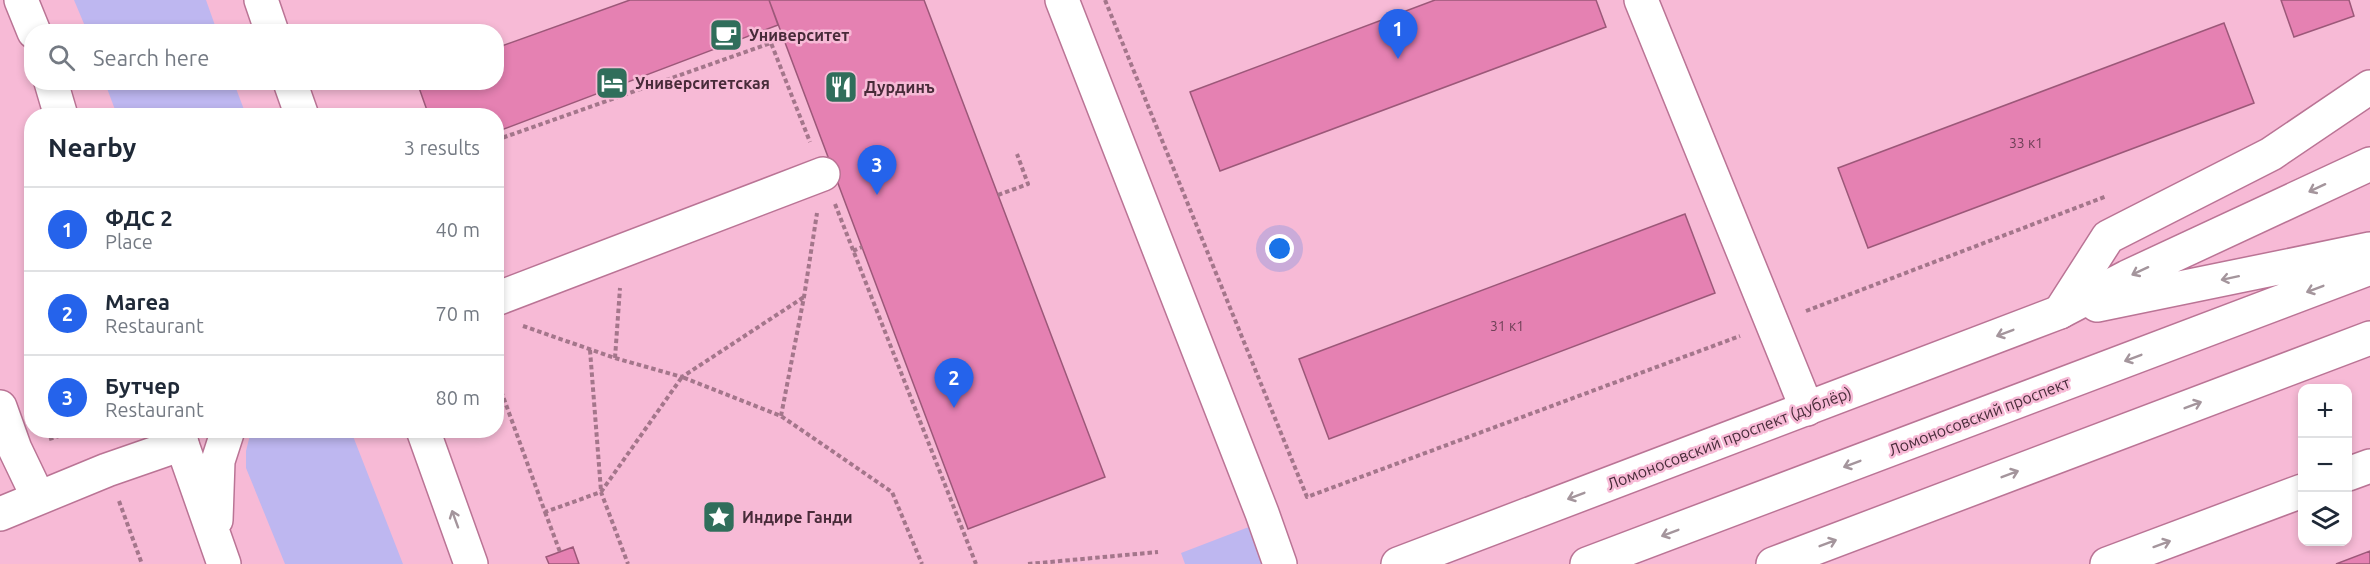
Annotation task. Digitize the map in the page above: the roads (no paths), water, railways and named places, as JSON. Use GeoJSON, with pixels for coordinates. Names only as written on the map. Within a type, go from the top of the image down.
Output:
{"type":"FeatureCollection","features":[{"type":"Feature","properties":{"kind":"main road"},"geometry":{"type":"LineString","coordinates":[[21,0],[31,24]]}},
{"type":"Feature","properties":{"kind":"main road"},"geometry":{"type":"LineString","coordinates":[[261,0],[269,24]]}},
{"type":"Feature","properties":{"kind":"main road"},"geometry":{"type":"LineString","coordinates":[[1062,0],[1258,502],[1280,564]]}},
{"type":"Feature","properties":{"kind":"main road"},"geometry":{"type":"LineString","coordinates":[[1641,0],[1807,409]]}},
{"type":"Feature","properties":{"kind":"main road"},"geometry":{"type":"LineString","coordinates":[[2060,312],[2108,237],[2271,154],[2370,87]]}},
{"type":"Feature","properties":{"kind":"main road"},"geometry":{"type":"LineString","coordinates":[[54,90],[59,108]]}},
{"type":"Feature","properties":{"kind":"main road"},"geometry":{"type":"LineString","coordinates":[[293,90],[299,108]]}},
{"type":"Feature","properties":{"kind":"main road"},"geometry":{"type":"LineString","coordinates":[[2060,312],[2127,277],[2368,163]]}},
{"type":"Feature","properties":{"kind":"main road"},"geometry":{"type":"LineString","coordinates":[[504,296],[823,174]]}},
{"type":"Feature","properties":{"kind":"main road"},"geometry":{"type":"LineString","coordinates":[[2060,312],[2370,249]]}},
{"type":"Feature","properties":{"kind":"main road","name":"Ломоносовский проспект"},"geometry":{"type":"LineString","coordinates":[[1587,564],[2370,268]]}},
{"type":"Feature","properties":{"kind":"main road","name":"Ломоносовский проспект (дублёр)"},"geometry":{"type":"LineString","coordinates":[[1398,564],[2060,312]]}},
{"type":"Feature","properties":{"kind":"main road"},"geometry":{"type":"LineString","coordinates":[[1773,564],[2370,338]]}},
{"type":"Feature","properties":{"kind":"main road"},"geometry":{"type":"LineString","coordinates":[[0,407],[15,449],[38,497]]}},
{"type":"Feature","properties":{"kind":"main road"},"geometry":{"type":"LineString","coordinates":[[0,514],[177,438]]}},
{"type":"Feature","properties":{"kind":"main road"},"geometry":{"type":"LineString","coordinates":[[179,438],[220,552]]}},
{"type":"Feature","properties":{"kind":"main road"},"geometry":{"type":"LineString","coordinates":[[220,552],[218,461],[225,438]]}},
{"type":"Feature","properties":{"kind":"main road"},"geometry":{"type":"LineString","coordinates":[[410,438],[439,474]]}},
{"type":"Feature","properties":{"kind":"main road"},"geometry":{"type":"LineString","coordinates":[[426,438],[471,564]]}},
{"type":"Feature","properties":{"kind":"main road"},"geometry":{"type":"LineString","coordinates":[[2352,473],[2370,466]]}},
{"type":"Feature","properties":{"kind":"main road"},"geometry":{"type":"LineString","coordinates":[[2107,564],[2299,492]]}},
{"type":"Feature","properties":{"kind":"place","name":"Университет"},"geometry":{"type":"Point","coordinates":[726,35]}},
{"type":"Feature","properties":{"kind":"place","name":"ФДС 2"},"geometry":{"type":"Point","coordinates":[1398,59]}},
{"type":"Feature","properties":{"kind":"place","name":"Университетская"},"geometry":{"type":"Point","coordinates":[612,83]}},
{"type":"Feature","properties":{"kind":"place","name":"Дурдинъ"},"geometry":{"type":"Point","coordinates":[841,87]}},
{"type":"Feature","properties":{"kind":"place","name":"Бутчер"},"geometry":{"type":"Point","coordinates":[877,195]}},
{"type":"Feature","properties":{"kind":"place","name":"Marea"},"geometry":{"type":"Point","coordinates":[954,408]}},
{"type":"Feature","properties":{"kind":"place","name":"Индире Ганди"},"geometry":{"type":"Point","coordinates":[719,517]}}]}
